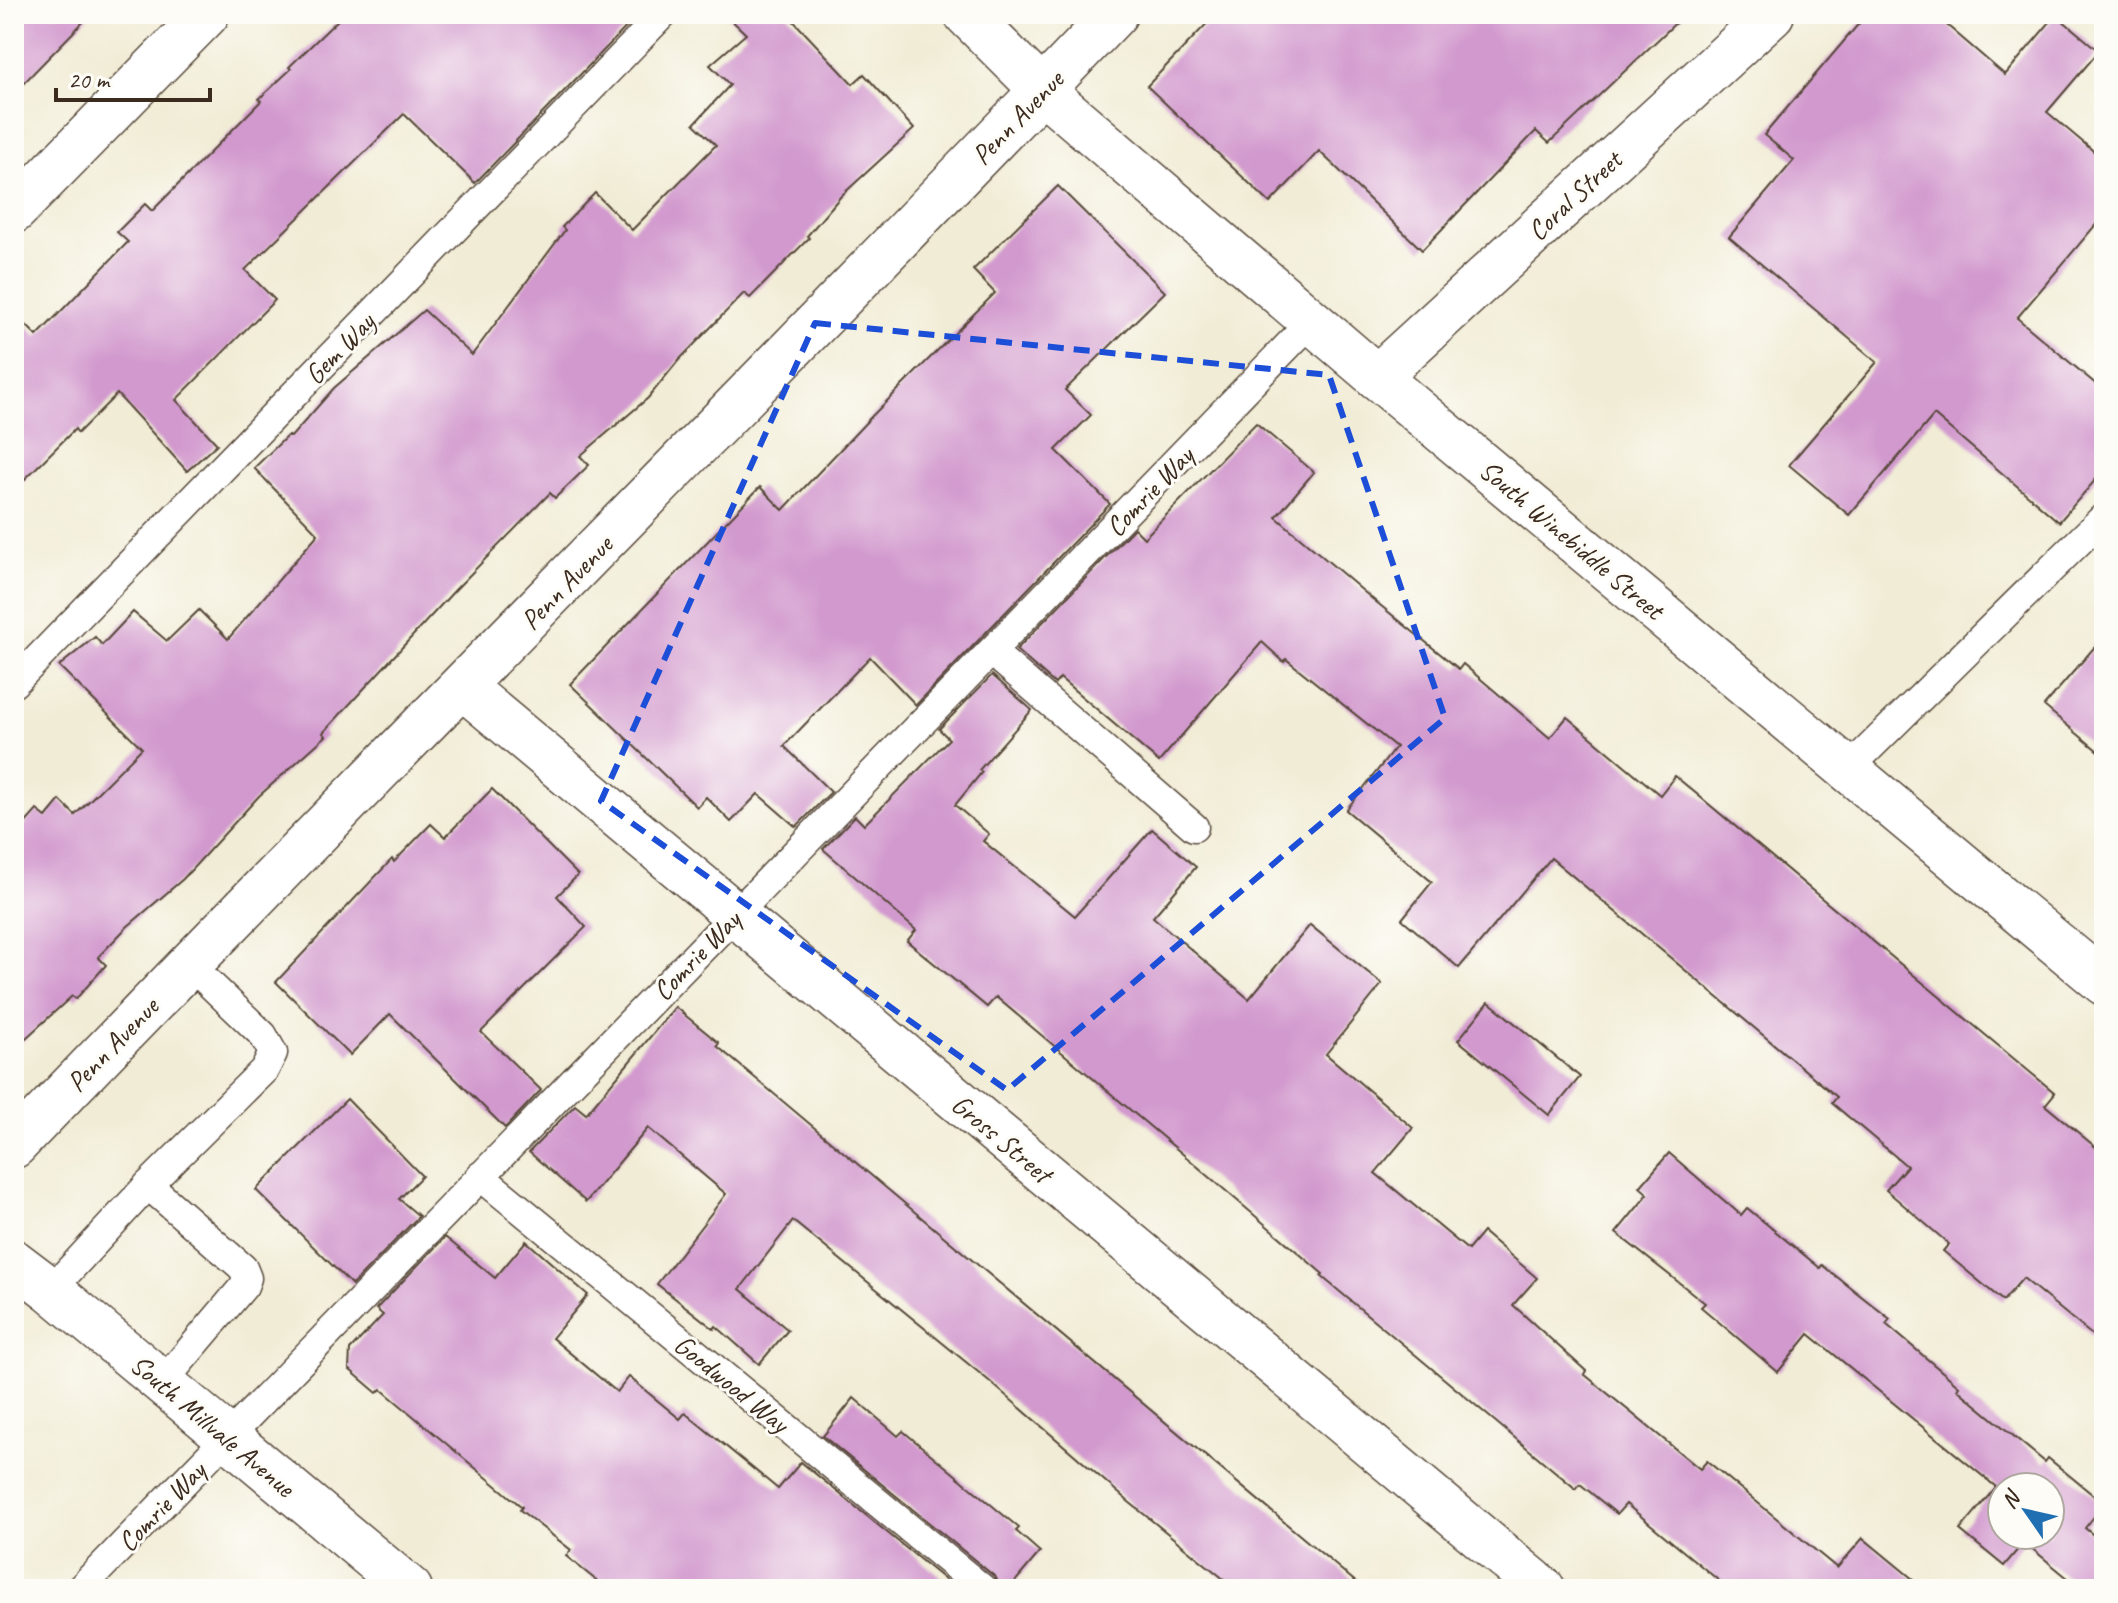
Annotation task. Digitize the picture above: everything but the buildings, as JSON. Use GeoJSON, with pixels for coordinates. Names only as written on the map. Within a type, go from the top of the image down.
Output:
{"type":"FeatureCollection","features":[{"type":"Feature","properties":{"kind":"street"},"geometry":{"type":"LineString","coordinates":[[14,211],[207,14]]}},
{"type":"Feature","properties":{"kind":"street","name":"South Winebiddle Street"},"geometry":{"type":"LineString","coordinates":[[966,14],[1043,91],[1377,377],[2104,983]]}},
{"type":"Feature","properties":{"kind":"street","name":"Penn Avenue"},"geometry":{"type":"LineString","coordinates":[[14,1146],[1115,14]]}},
{"type":"Feature","properties":{"kind":"street","name":"Coral Street"},"geometry":{"type":"LineString","coordinates":[[1377,377],[1772,14]]}},
{"type":"Feature","properties":{"kind":"street","name":"Gross Street"},"geometry":{"type":"LineString","coordinates":[[463,687],[1543,1589]]}},
{"type":"Feature","properties":{"kind":"street","name":"South Millvale Avenue"},"geometry":{"type":"LineString","coordinates":[[14,1262],[410,1589]]}},
{"type":"Feature","properties":{"kind":"lane","name":"Gem Way"},"geometry":{"type":"LineString","coordinates":[[14,683],[663,14]]}},
{"type":"Feature","properties":{"kind":"lane","name":"Comrie Way"},"geometry":{"type":"LineString","coordinates":[[80,1589],[1312,321]]}},
{"type":"Feature","properties":{"kind":"lane"},"geometry":{"type":"LineString","coordinates":[[1848,769],[2104,517]]}},
{"type":"Feature","properties":{"kind":"lane"},"geometry":{"type":"LineString","coordinates":[[992,652],[1194,827]]}},
{"type":"Feature","properties":{"kind":"lane"},"geometry":{"type":"LineString","coordinates":[[51,1290],[148,1185],[265,1069],[273,1053],[263,1035],[189,964]]}},
{"type":"Feature","properties":{"kind":"lane","name":"Goodwood Way"},"geometry":{"type":"LineString","coordinates":[[480,1176],[983,1589]]}},
{"type":"Feature","properties":{"kind":"lane"},"geometry":{"type":"LineString","coordinates":[[148,1185],[243,1268],[247,1278],[244,1286],[162,1383]]}},
{"type":"Feature","properties":{"kind":"highlighted area"},"geometry":{"type":"Polygon","coordinates":[[[815,323],[1329,375],[1445,718],[1007,1090],[601,801],[815,323]]]}}]}
